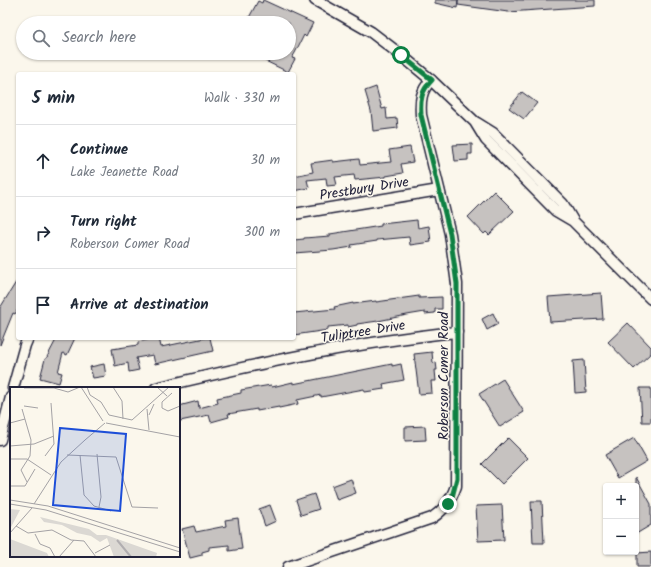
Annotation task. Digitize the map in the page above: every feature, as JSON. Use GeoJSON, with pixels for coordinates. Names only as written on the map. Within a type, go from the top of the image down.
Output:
{"type":"FeatureCollection","features":[{"type":"Feature","properties":{"kind":"street"},"geometry":{"type":"LineString","coordinates":[[315,0],[371,32],[432,80],[475,122],[486,140],[556,210],[573,221],[651,300]]}},
{"type":"Feature","properties":{"kind":"street","name":"Roberson Comer Road"},"geometry":{"type":"LineString","coordinates":[[288,567],[432,518],[448,504],[452,497],[457,478],[457,284],[453,252],[421,110],[421,97],[425,87],[432,80]]}},
{"type":"Feature","properties":{"kind":"street","name":"Prestbury Drive"},"geometry":{"type":"LineString","coordinates":[[296,214],[440,190]]}},
{"type":"Feature","properties":{"kind":"street","name":"Tuliptree Drive"},"geometry":{"type":"LineString","coordinates":[[160,387],[302,355],[424,335],[458,332]]}},
{"type":"Feature","properties":{"kind":"street"},"geometry":{"type":"LineString","coordinates":[[15,387],[24,345],[27,340]]}},
{"type":"Feature","properties":{"kind":"street"},"geometry":{"type":"LineString","coordinates":[[0,440],[10,401]]}},
{"type":"Feature","properties":{"kind":"building"},"geometry":{"type":"Polygon","coordinates":[[[263,0],[313,23],[306,37],[304,35],[296,51],[296,16],[250,16],[258,1],[262,3],[263,0]]]}},
{"type":"Feature","properties":{"kind":"building"},"geometry":{"type":"Polygon","coordinates":[[[435,0],[458,0],[457,8],[435,3],[435,0]]]}},
{"type":"Feature","properties":{"kind":"building"},"geometry":{"type":"Polygon","coordinates":[[[458,0],[595,0],[595,6],[508,12],[458,5],[458,0]]]}},
{"type":"Feature","properties":{"kind":"building"},"geometry":{"type":"Polygon","coordinates":[[[263,60],[294,60],[288,72],[263,60]]]}},
{"type":"Feature","properties":{"kind":"building"},"geometry":{"type":"Polygon","coordinates":[[[376,87],[382,109],[386,108],[387,119],[397,118],[398,128],[373,131],[371,111],[365,91],[376,87]]]}},
{"type":"Feature","properties":{"kind":"building"},"geometry":{"type":"Polygon","coordinates":[[[522,92],[537,103],[524,119],[509,108],[522,92]]]}},
{"type":"Feature","properties":{"kind":"building"},"geometry":{"type":"Polygon","coordinates":[[[472,144],[472,154],[468,154],[468,160],[455,161],[453,145],[472,144]]]}},
{"type":"Feature","properties":{"kind":"building"},"geometry":{"type":"Polygon","coordinates":[[[410,147],[413,162],[401,164],[403,173],[386,177],[355,180],[354,175],[335,177],[337,185],[327,186],[326,178],[307,180],[309,188],[296,191],[296,176],[313,172],[311,163],[359,159],[360,165],[391,162],[389,150],[410,147]]]}},
{"type":"Feature","properties":{"kind":"building"},"geometry":{"type":"Polygon","coordinates":[[[494,191],[514,211],[489,235],[486,232],[484,234],[468,217],[494,191]]]}},
{"type":"Feature","properties":{"kind":"building"},"geometry":{"type":"Polygon","coordinates":[[[417,220],[418,228],[429,226],[431,242],[410,245],[409,237],[377,240],[351,245],[352,247],[333,250],[296,253],[296,240],[330,236],[330,234],[381,226],[381,224],[417,220]]]}},
{"type":"Feature","properties":{"kind":"building"},"geometry":{"type":"Polygon","coordinates":[[[16,282],[16,312],[15,314],[13,313],[0,345],[0,308],[16,282]]]}},
{"type":"Feature","properties":{"kind":"building"},"geometry":{"type":"Polygon","coordinates":[[[601,293],[603,319],[550,322],[548,297],[601,293]]]}},
{"type":"Feature","properties":{"kind":"building"},"geometry":{"type":"Polygon","coordinates":[[[419,296],[419,298],[442,297],[442,309],[435,309],[435,313],[425,314],[425,312],[357,324],[348,327],[348,325],[328,327],[328,330],[296,335],[296,313],[335,309],[334,307],[353,303],[376,302],[419,296]]]}},
{"type":"Feature","properties":{"kind":"building"},"geometry":{"type":"Polygon","coordinates":[[[493,313],[498,324],[487,330],[482,319],[493,313]]]}},
{"type":"Feature","properties":{"kind":"building"},"geometry":{"type":"Polygon","coordinates":[[[628,323],[651,347],[651,353],[634,369],[608,342],[628,323]]]}},
{"type":"Feature","properties":{"kind":"building"},"geometry":{"type":"Polygon","coordinates":[[[56,340],[74,340],[67,355],[63,353],[58,372],[62,373],[59,383],[40,378],[46,359],[56,340]]]}},
{"type":"Feature","properties":{"kind":"building"},"geometry":{"type":"Polygon","coordinates":[[[146,340],[159,340],[161,347],[195,340],[210,340],[213,351],[155,364],[153,355],[136,358],[139,370],[129,372],[128,363],[115,366],[112,349],[138,345],[138,342],[146,340]]]}},
{"type":"Feature","properties":{"kind":"building"},"geometry":{"type":"Polygon","coordinates":[[[432,352],[433,363],[436,362],[436,381],[431,381],[432,393],[419,394],[414,354],[432,352]]]}},
{"type":"Feature","properties":{"kind":"building"},"geometry":{"type":"Polygon","coordinates":[[[584,360],[586,392],[575,393],[573,361],[584,360]]]}},
{"type":"Feature","properties":{"kind":"building"},"geometry":{"type":"Polygon","coordinates":[[[104,364],[106,376],[93,378],[90,367],[104,364]]]}},
{"type":"Feature","properties":{"kind":"building"},"geometry":{"type":"Polygon","coordinates":[[[392,364],[392,366],[401,364],[404,380],[383,384],[384,389],[365,392],[364,389],[321,397],[321,395],[297,400],[298,404],[279,408],[257,411],[257,409],[228,414],[229,417],[211,422],[209,415],[180,421],[180,406],[198,401],[199,408],[218,403],[217,398],[241,393],[241,390],[271,385],[272,387],[293,382],[293,384],[392,364]]]}},
{"type":"Feature","properties":{"kind":"building"},"geometry":{"type":"Polygon","coordinates":[[[503,379],[524,412],[500,427],[479,394],[503,379]]]}},
{"type":"Feature","properties":{"kind":"building"},"geometry":{"type":"Polygon","coordinates":[[[640,388],[651,388],[651,422],[642,422],[640,388]]]}},
{"type":"Feature","properties":{"kind":"building"},"geometry":{"type":"Polygon","coordinates":[[[425,426],[426,440],[405,441],[405,427],[425,426]]]}},
{"type":"Feature","properties":{"kind":"building"},"geometry":{"type":"Polygon","coordinates":[[[508,438],[528,458],[502,484],[482,464],[508,438]]]}},
{"type":"Feature","properties":{"kind":"building"},"geometry":{"type":"Polygon","coordinates":[[[634,438],[647,461],[618,478],[605,455],[634,438]]]}},
{"type":"Feature","properties":{"kind":"building"},"geometry":{"type":"Polygon","coordinates":[[[636,477],[651,504],[651,525],[639,532],[639,483],[636,483],[636,477]]]}},
{"type":"Feature","properties":{"kind":"building"},"geometry":{"type":"Polygon","coordinates":[[[351,479],[356,493],[337,500],[332,486],[351,479]]]}},
{"type":"Feature","properties":{"kind":"building"},"geometry":{"type":"Polygon","coordinates":[[[314,494],[319,509],[301,515],[296,500],[314,494]]]}},
{"type":"Feature","properties":{"kind":"building"},"geometry":{"type":"Polygon","coordinates":[[[531,501],[542,501],[544,543],[533,543],[531,501]]]}},
{"type":"Feature","properties":{"kind":"building"},"geometry":{"type":"Polygon","coordinates":[[[270,505],[276,521],[265,526],[259,509],[270,505]]]}},
{"type":"Feature","properties":{"kind":"building"},"geometry":{"type":"Polygon","coordinates":[[[502,505],[504,540],[478,541],[476,506],[502,505]]]}},
{"type":"Feature","properties":{"kind":"building"},"geometry":{"type":"Polygon","coordinates":[[[238,518],[242,549],[229,551],[229,545],[209,547],[209,550],[202,552],[202,555],[190,558],[182,529],[194,526],[196,532],[226,526],[225,520],[238,518]]]}},
{"type":"Feature","properties":{"kind":"building"},"geometry":{"type":"Polygon","coordinates":[[[651,552],[651,567],[637,567],[637,555],[639,555],[639,553],[651,552]]]}},
{"type":"Feature","properties":{"kind":"route"},"geometry":{"type":"LineString","coordinates":[[401,55],[432,80],[425,87],[421,97],[421,115],[450,234],[457,284],[457,478],[456,486],[448,504]]}}]}
